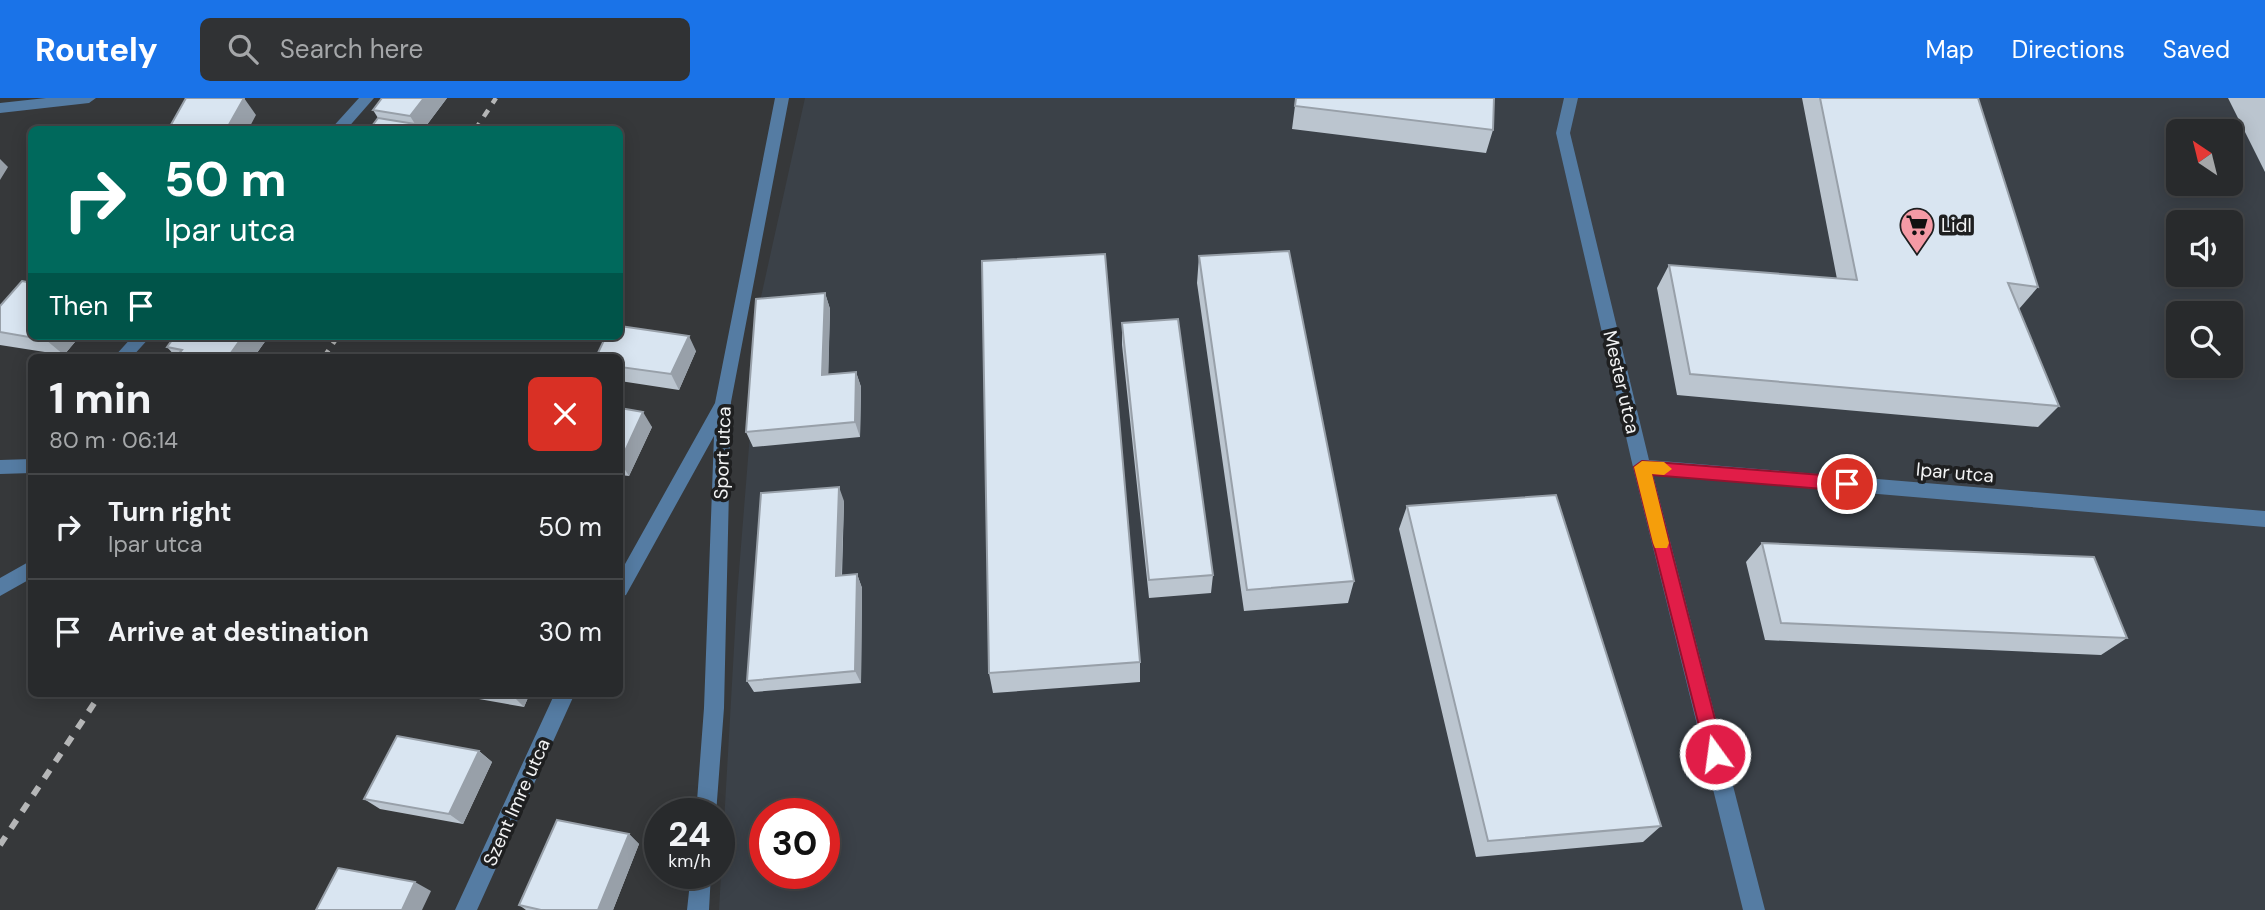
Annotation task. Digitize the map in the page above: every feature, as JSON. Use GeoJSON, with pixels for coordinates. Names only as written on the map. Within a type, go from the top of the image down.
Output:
{"type":"FeatureCollection","features":[{"type":"Feature","properties":{"kind":"street"},"geometry":{"type":"LineString","coordinates":[[0,108],[89,98]]}},
{"type":"Feature","properties":{"kind":"street"},"geometry":{"type":"LineString","coordinates":[[341,126],[367,98]]}},
{"type":"Feature","properties":{"kind":"street","name":"Sport utca"},"geometry":{"type":"LineString","coordinates":[[707,798],[714,708],[723,402],[782,98]]}},
{"type":"Feature","properties":{"kind":"street","name":"Mester utca"},"geometry":{"type":"LineString","coordinates":[[1571,98],[1563,132],[1642,467],[1754,910]]}},
{"type":"Feature","properties":{"kind":"street"},"geometry":{"type":"LineString","coordinates":[[125,354],[140,340]]}},
{"type":"Feature","properties":{"kind":"street"},"geometry":{"type":"LineString","coordinates":[[623,584],[723,402]]}},
{"type":"Feature","properties":{"kind":"street"},"geometry":{"type":"LineString","coordinates":[[0,467],[28,460]]}},
{"type":"Feature","properties":{"kind":"street","name":"Ipar utca"},"geometry":{"type":"LineString","coordinates":[[1642,467],[2265,519]]}},
{"type":"Feature","properties":{"kind":"street"},"geometry":{"type":"LineString","coordinates":[[0,588],[28,570]]}},
{"type":"Feature","properties":{"kind":"street","name":"Szent Imre utca"},"geometry":{"type":"LineString","coordinates":[[466,910],[563,697]]}},
{"type":"Feature","properties":{"kind":"street"},"geometry":{"type":"LineString","coordinates":[[698,910],[700,889]]}},
{"type":"Feature","properties":{"kind":"shaded area"},"geometry":{"type":"Polygon","coordinates":[[[805,98],[2265,98],[2265,910],[719,910],[720,889],[735,889],[735,798],[725,798],[737,596],[761,297],[805,98]]]}},
{"type":"Feature","properties":{"kind":"building"},"geometry":{"type":"Polygon","coordinates":[[[186,98],[244,98],[228,126],[170,126],[186,98]]]}},
{"type":"Feature","properties":{"kind":"building"},"geometry":{"type":"Polygon","coordinates":[[[382,98],[424,98],[410,116],[373,110],[382,98]]]}},
{"type":"Feature","properties":{"kind":"building"},"geometry":{"type":"Polygon","coordinates":[[[1296,98],[1494,98],[1493,130],[1295,106],[1296,98]]]}},
{"type":"Feature","properties":{"kind":"building","name":"Lidl"},"geometry":{"type":"Polygon","coordinates":[[[1820,98],[1978,98],[2038,287],[2008,283],[2059,406],[1690,374],[1669,265],[1857,280],[1820,98]]]}},
{"type":"Feature","properties":{"kind":"building"},"geometry":{"type":"Polygon","coordinates":[[[378,118],[415,124],[414,126],[372,126],[378,118]]]}},
{"type":"Feature","properties":{"kind":"building"},"geometry":{"type":"Polygon","coordinates":[[[1289,251],[1354,581],[1247,590],[1199,256],[1289,251]]]}},
{"type":"Feature","properties":{"kind":"building"},"geometry":{"type":"Polygon","coordinates":[[[1105,254],[1140,662],[989,673],[982,261],[1105,254]]]}},
{"type":"Feature","properties":{"kind":"building"},"geometry":{"type":"Polygon","coordinates":[[[22,281],[28,282],[28,337],[0,332],[0,306],[22,281]]]}},
{"type":"Feature","properties":{"kind":"building"},"geometry":{"type":"Polygon","coordinates":[[[825,293],[822,375],[856,372],[855,422],[746,432],[756,299],[825,293]]]}},
{"type":"Feature","properties":{"kind":"building"},"geometry":{"type":"Polygon","coordinates":[[[1178,319],[1213,575],[1149,580],[1122,323],[1178,319]]]}},
{"type":"Feature","properties":{"kind":"building"},"geometry":{"type":"Polygon","coordinates":[[[623,326],[689,336],[671,374],[623,367],[623,354],[597,354],[604,340],[623,340],[623,326]]]}},
{"type":"Feature","properties":{"kind":"building"},"geometry":{"type":"Polygon","coordinates":[[[172,340],[240,340],[230,354],[179,354],[182,350],[167,347],[172,340]]]}},
{"type":"Feature","properties":{"kind":"building"},"geometry":{"type":"Polygon","coordinates":[[[623,409],[643,412],[623,455],[623,409]]]}},
{"type":"Feature","properties":{"kind":"building"},"geometry":{"type":"Polygon","coordinates":[[[839,487],[836,576],[857,574],[855,671],[747,681],[761,493],[839,487]]]}},
{"type":"Feature","properties":{"kind":"building"},"geometry":{"type":"Polygon","coordinates":[[[1556,495],[1661,826],[1488,841],[1407,506],[1556,495]]]}},
{"type":"Feature","properties":{"kind":"building"},"geometry":{"type":"Polygon","coordinates":[[[1762,543],[2094,557],[2127,638],[1781,623],[1762,543]]]}},
{"type":"Feature","properties":{"kind":"building"},"geometry":{"type":"Polygon","coordinates":[[[397,736],[479,751],[449,814],[364,799],[397,736]]]}},
{"type":"Feature","properties":{"kind":"building"},"geometry":{"type":"Polygon","coordinates":[[[557,820],[629,834],[598,910],[541,910],[519,905],[557,820]]]}},
{"type":"Feature","properties":{"kind":"building"},"geometry":{"type":"Polygon","coordinates":[[[338,868],[415,882],[402,910],[316,910],[338,868]]]}},
{"type":"Feature","properties":{"kind":"railway"},"geometry":{"type":"LineString","coordinates":[[478,126],[496,98]]}},
{"type":"Feature","properties":{"kind":"railway"},"geometry":{"type":"LineString","coordinates":[[326,354],[335,340]]}},
{"type":"Feature","properties":{"kind":"railway"},"geometry":{"type":"LineString","coordinates":[[0,845],[98,697]]}},
{"type":"Feature","properties":{"kind":"slow traffic"},"geometry":{"type":"LineString","coordinates":[[1661,543],[1642,467],[1664,469]]}},
{"type":"Feature","properties":{"kind":"place","name":"Lidl"},"geometry":{"type":"Point","coordinates":[1917,255]}},
{"type":"Feature","properties":{"kind":"route"},"geometry":{"type":"LineString","coordinates":[[1715,754],[1642,467],[1847,484]]}}]}
